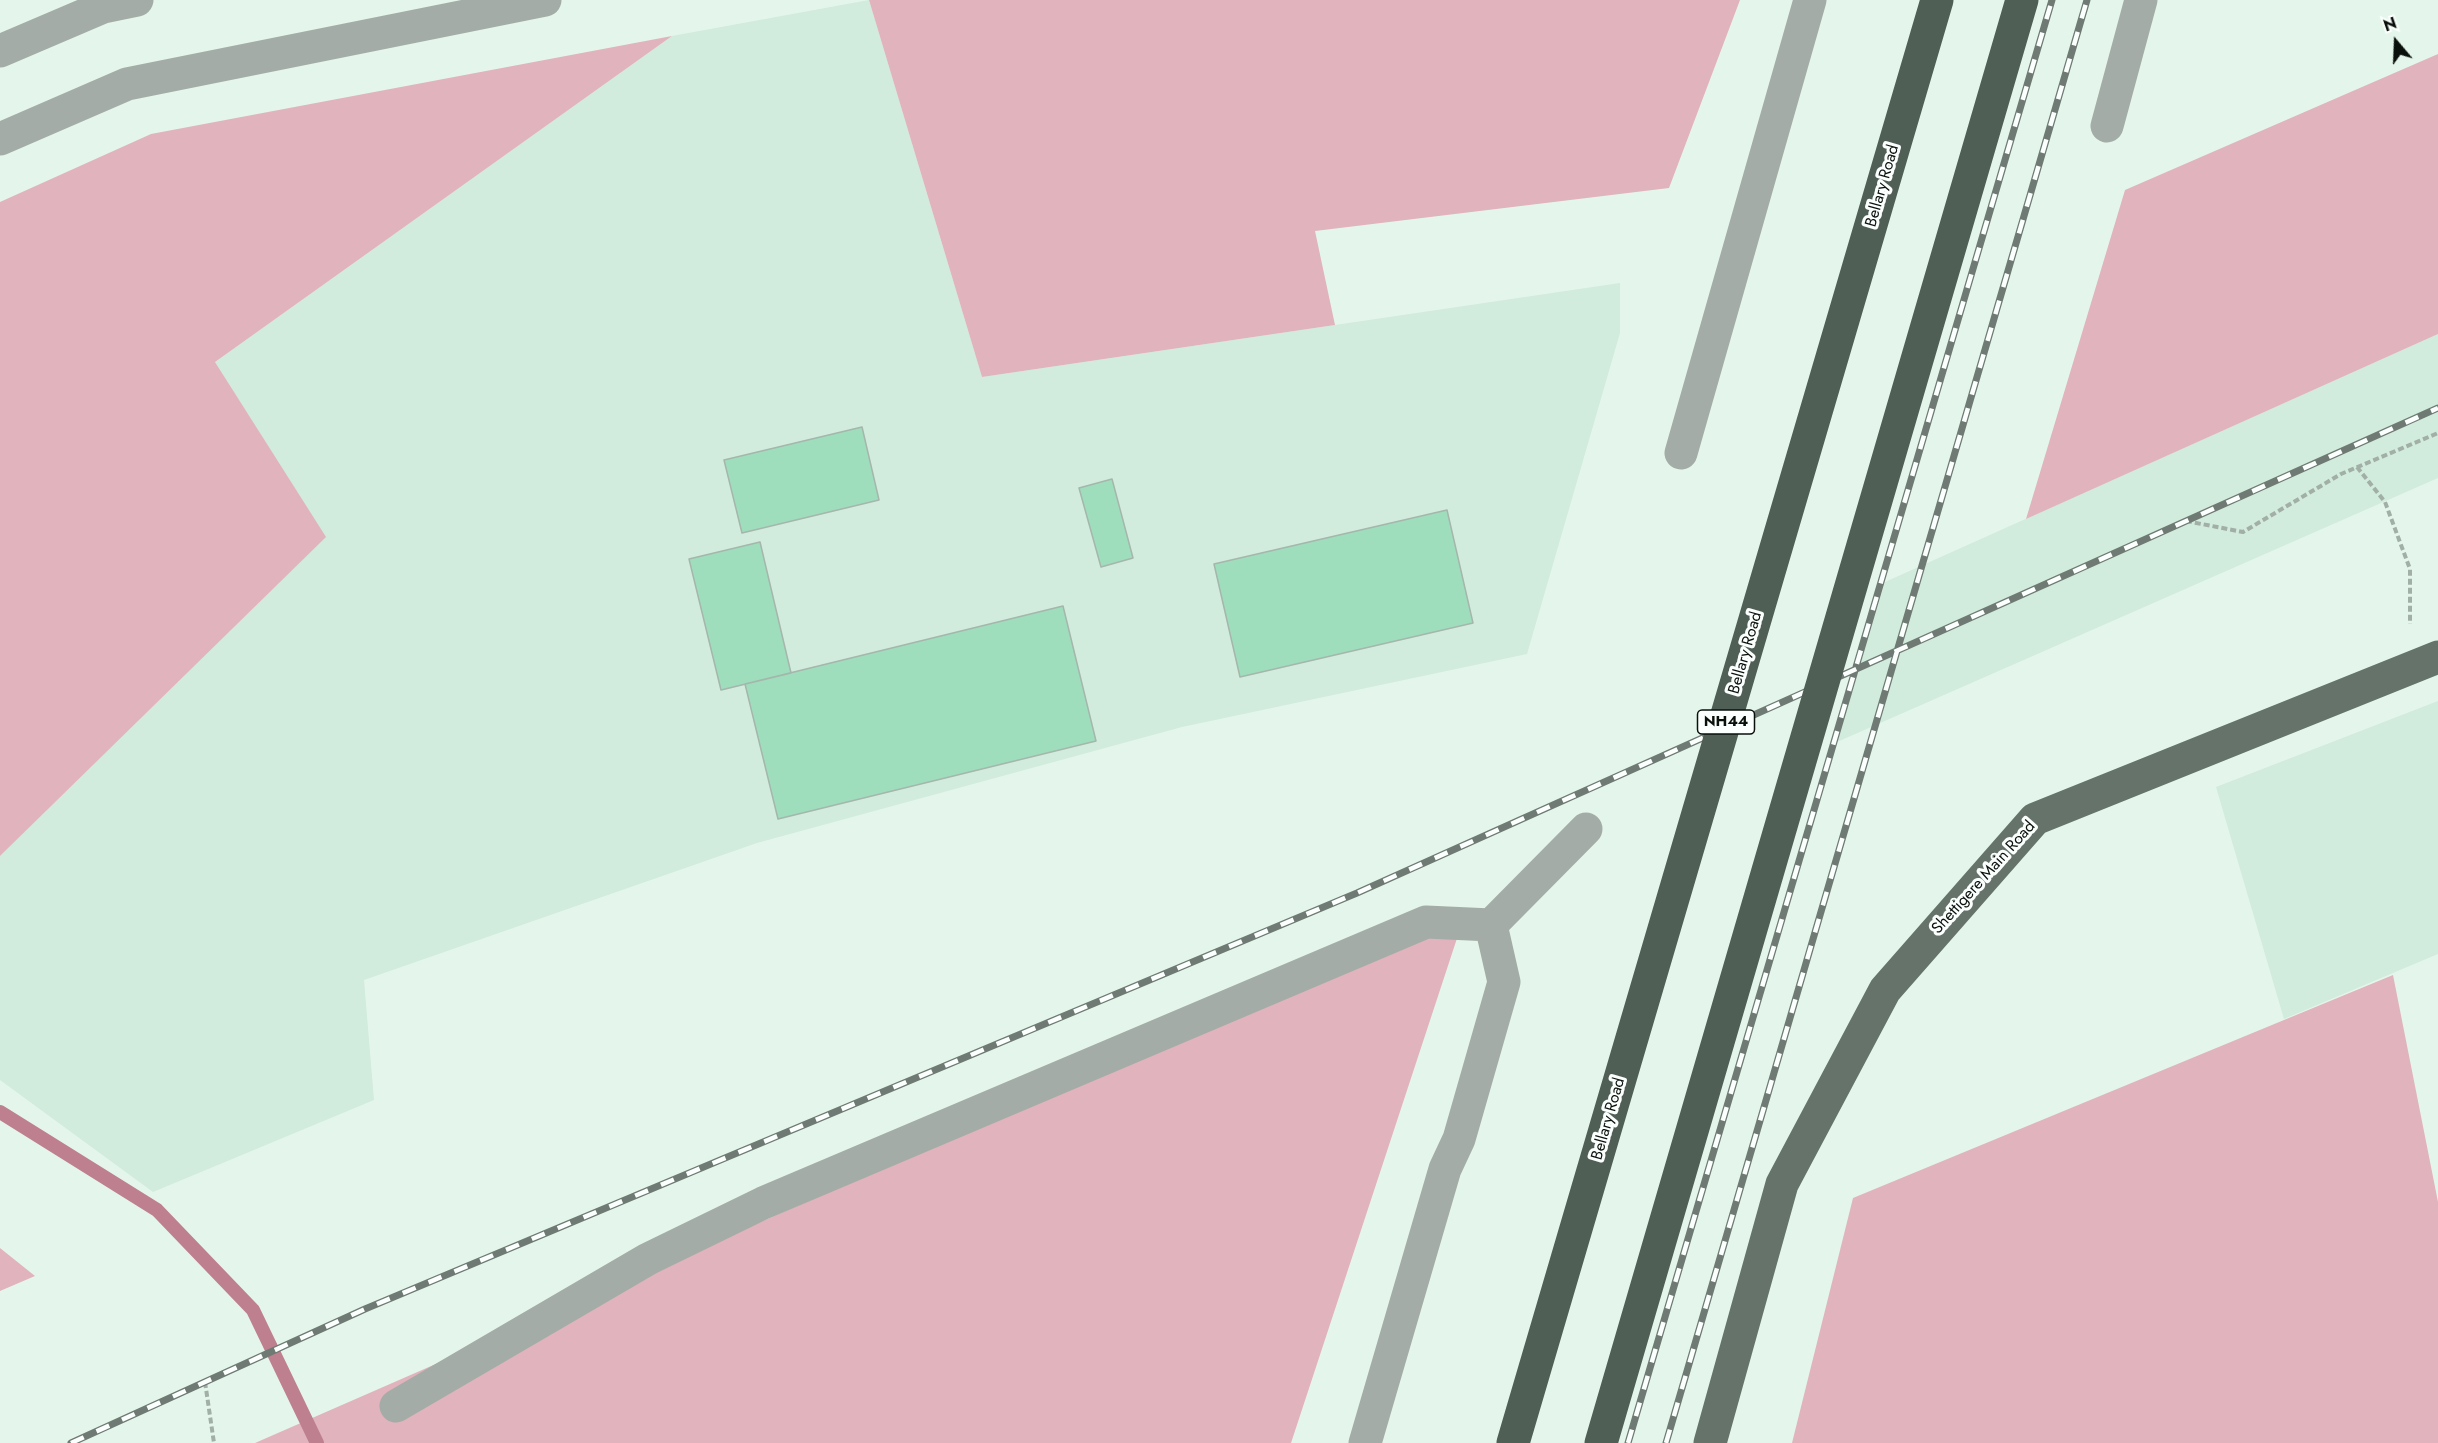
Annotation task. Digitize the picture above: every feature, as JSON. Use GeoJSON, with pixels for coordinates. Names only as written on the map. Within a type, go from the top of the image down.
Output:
{"type":"FeatureCollection","features":[{"type":"Feature","properties":{"kind":"highway","name":"Bellary Road"},"geometry":{"type":"LineString","coordinates":[[1514,1443],[1937,0]]}},
{"type":"Feature","properties":{"kind":"highway"},"geometry":{"type":"LineString","coordinates":[[1601,1443],[2022,0]]}},
{"type":"Feature","properties":{"kind":"main road","name":"Shettigere Main Road"},"geometry":{"type":"LineString","coordinates":[[1710,1443],[1782,1184],[1885,990],[2035,819],[2438,657]]}},
{"type":"Feature","properties":{"kind":"street"},"geometry":{"type":"LineString","coordinates":[[0,51],[103,7],[137,0]]}},
{"type":"Feature","properties":{"kind":"street"},"geometry":{"type":"LineString","coordinates":[[0,139],[127,84],[545,0]]}},
{"type":"Feature","properties":{"kind":"street"},"geometry":{"type":"LineString","coordinates":[[1681,453],[1810,0]]}},
{"type":"Feature","properties":{"kind":"street"},"geometry":{"type":"LineString","coordinates":[[2107,126],[2141,0]]}},
{"type":"Feature","properties":{"kind":"street"},"geometry":{"type":"LineString","coordinates":[[396,1406],[648,1259],[763,1203],[1426,922],[1491,925],[1586,829]]}},
{"type":"Feature","properties":{"kind":"street"},"geometry":{"type":"LineString","coordinates":[[1365,1443],[1445,1169],[1459,1139],[1504,982],[1491,925]]}},
{"type":"Feature","properties":{"kind":"path"},"geometry":{"type":"LineString","coordinates":[[2186,521],[2243,532],[2357,467],[2438,433]]}},
{"type":"Feature","properties":{"kind":"path"},"geometry":{"type":"LineString","coordinates":[[2357,467],[2385,502],[2410,570],[2410,636],[2406,670]]}},
{"type":"Feature","properties":{"kind":"path"},"geometry":{"type":"LineString","coordinates":[[205,1382],[214,1443]]}},
{"type":"Feature","properties":{"kind":"shaded area"},"geometry":{"type":"Polygon","coordinates":[[[869,0],[982,377],[1620,283],[1620,333],[1527,654],[1182,727],[757,843],[364,980],[374,1100],[153,1192],[0,1080],[0,856],[325,537],[215,362],[672,36],[869,0]]]}},
{"type":"Feature","properties":{"kind":"shaded area"},"geometry":{"type":"Polygon","coordinates":[[[869,0],[1740,0],[1669,188],[1315,231],[1335,325],[982,377],[869,0]]]}},
{"type":"Feature","properties":{"kind":"shaded area"},"geometry":{"type":"Polygon","coordinates":[[[672,36],[215,362],[326,537],[0,856],[0,202],[151,134],[672,36]]]}},
{"type":"Feature","properties":{"kind":"shaded area"},"geometry":{"type":"Polygon","coordinates":[[[2438,54],[2438,334],[2026,519],[2125,190],[2438,54]]]}},
{"type":"Feature","properties":{"kind":"shaded area"},"geometry":{"type":"Polygon","coordinates":[[[2438,334],[2438,478],[1837,742],[1885,582],[2438,334]]]}},
{"type":"Feature","properties":{"kind":"shaded area"},"geometry":{"type":"Polygon","coordinates":[[[2438,701],[2438,954],[2284,1019],[2216,787],[2438,701]]]}},
{"type":"Feature","properties":{"kind":"shaded area"},"geometry":{"type":"Polygon","coordinates":[[[1465,914],[1291,1443],[255,1443],[1465,914]]]}},
{"type":"Feature","properties":{"kind":"shaded area"},"geometry":{"type":"Polygon","coordinates":[[[2393,975],[2438,1202],[2438,1443],[1792,1443],[1853,1198],[2393,975]]]}},
{"type":"Feature","properties":{"kind":"shaded area"},"geometry":{"type":"Polygon","coordinates":[[[0,1248],[35,1276],[0,1291],[0,1248]]]}},
{"type":"Feature","properties":{"kind":"building"},"geometry":{"type":"Polygon","coordinates":[[[862,427],[879,500],[742,533],[724,460],[862,427]]]}},
{"type":"Feature","properties":{"kind":"building"},"geometry":{"type":"Polygon","coordinates":[[[1112,479],[1133,558],[1101,567],[1079,488],[1112,479]]]}},
{"type":"Feature","properties":{"kind":"building"},"geometry":{"type":"Polygon","coordinates":[[[1447,510],[1473,623],[1240,677],[1214,564],[1447,510]]]}},
{"type":"Feature","properties":{"kind":"building"},"geometry":{"type":"Polygon","coordinates":[[[760,542],[791,673],[721,690],[689,559],[760,542]]]}},
{"type":"Feature","properties":{"kind":"building"},"geometry":{"type":"Polygon","coordinates":[[[1063,606],[1096,741],[778,819],[745,684],[1063,606]]]}},
{"type":"Feature","properties":{"kind":"waterway"},"geometry":{"type":"LineString","coordinates":[[0,1112],[157,1210],[253,1310],[317,1443]]}},
{"type":"Feature","properties":{"kind":"railway"},"geometry":{"type":"LineString","coordinates":[[1628,1443],[2052,0]]}},
{"type":"Feature","properties":{"kind":"railway"},"geometry":{"type":"LineString","coordinates":[[1666,1443],[2087,0]]}},
{"type":"Feature","properties":{"kind":"railway"},"geometry":{"type":"LineString","coordinates":[[71,1443],[365,1309],[1357,893],[2438,408]]}}]}
